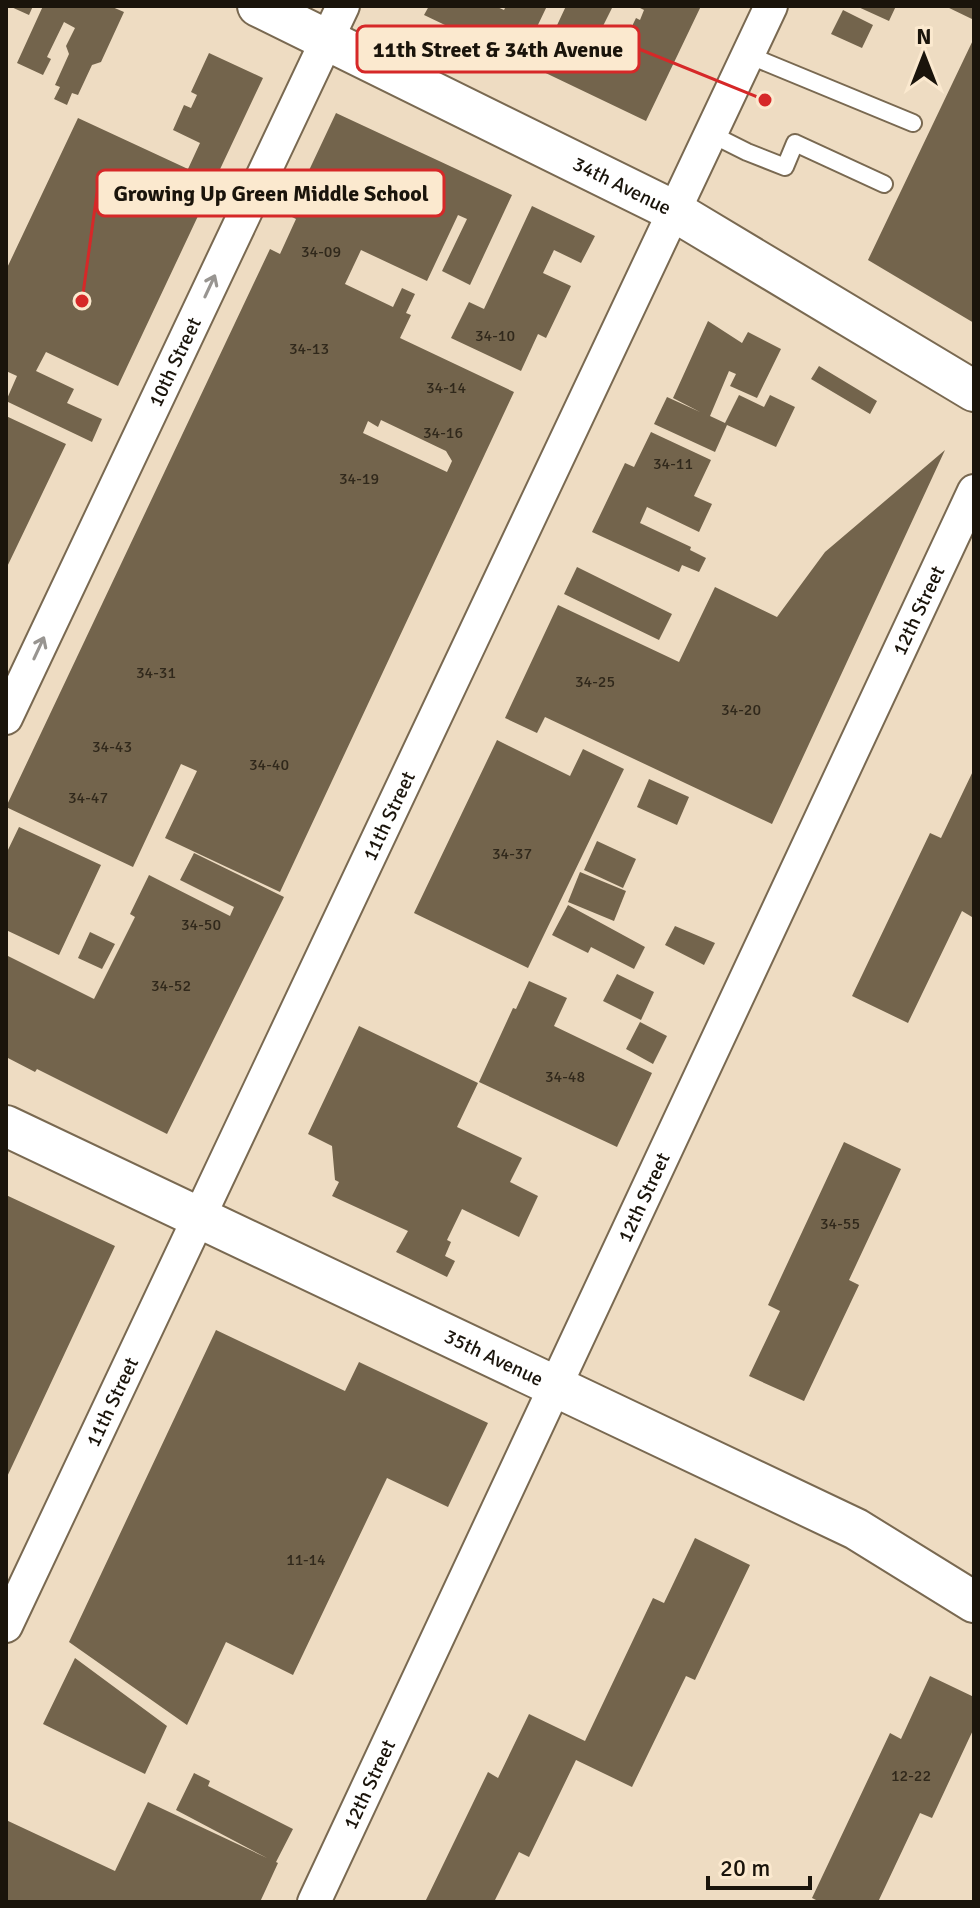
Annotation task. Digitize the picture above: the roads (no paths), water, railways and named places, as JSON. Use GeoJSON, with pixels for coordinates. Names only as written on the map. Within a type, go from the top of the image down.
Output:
{"type":"FeatureCollection","features":[{"type":"Feature","properties":{"kind":"street","name":"34th Avenue"},"geometry":{"type":"LineString","coordinates":[[258,6],[335,22],[674,211],[974,391]]}},
{"type":"Feature","properties":{"kind":"street","name":"11th Street"},"geometry":{"type":"LineString","coordinates":[[6,1626],[771,6]]}},
{"type":"Feature","properties":{"kind":"street","name":"10th Street"},"geometry":{"type":"LineString","coordinates":[[6,718],[335,22]]}},
{"type":"Feature","properties":{"kind":"street","name":"12th Street"},"geometry":{"type":"LineString","coordinates":[[314,1902],[974,491]]}},
{"type":"Feature","properties":{"kind":"street","name":"35th Avenue"},"geometry":{"type":"LineString","coordinates":[[6,1126],[856,1529],[974,1602]]}},
{"type":"Feature","properties":{"kind":"lane"},"geometry":{"type":"LineString","coordinates":[[748,55],[913,123]]}},
{"type":"Feature","properties":{"kind":"lane"},"geometry":{"type":"LineString","coordinates":[[711,134],[785,167],[795,143],[884,184]]}},
{"type":"Feature","properties":{"kind":"place","name":"11th Street & 34th Avenue"},"geometry":{"type":"Point","coordinates":[765,100]}},
{"type":"Feature","properties":{"kind":"place","name":"Growing Up Green Middle School"},"geometry":{"type":"Point","coordinates":[82,301]}}]}
